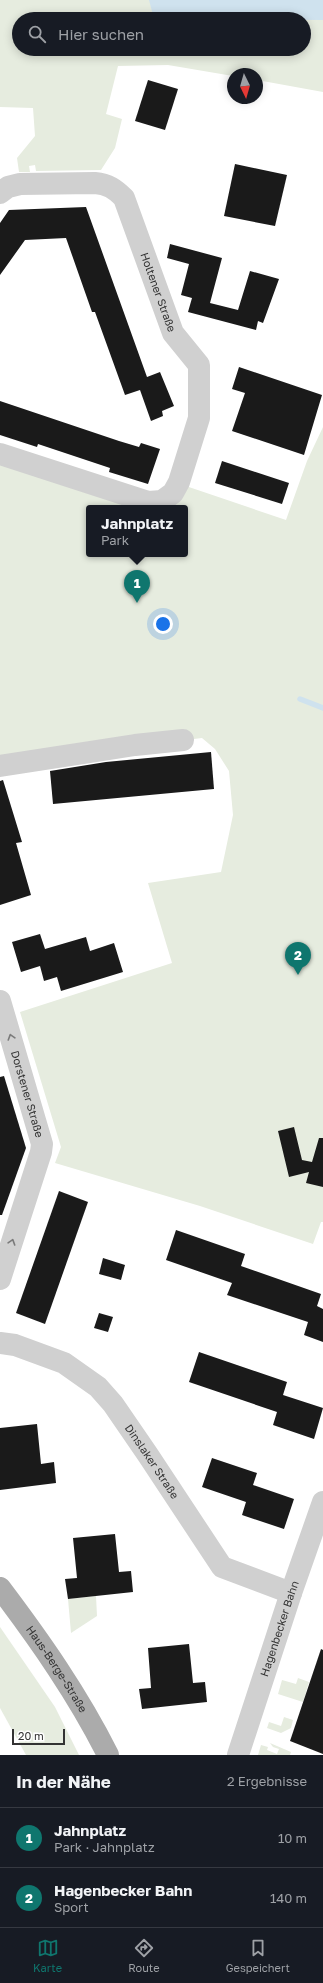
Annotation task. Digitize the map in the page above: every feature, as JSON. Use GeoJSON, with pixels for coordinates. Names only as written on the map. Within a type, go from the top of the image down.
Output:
{"type":"FeatureCollection","features":[{"type":"Feature","properties":{"kind":"main road","name":"Haus-Berge-Straße"},"geometry":{"type":"LineString","coordinates":[[0,1588],[57,1666],[83,1708],[108,1755]]}},
{"type":"Feature","properties":{"kind":"street","name":"Holtener Straße"},"geometry":{"type":"LineString","coordinates":[[0,193],[8,187],[20,184],[95,183],[104,184],[116,189],[124,198],[173,333],[199,365],[200,418],[179,482],[173,493],[162,500],[148,502],[0,454]]}},
{"type":"Feature","properties":{"kind":"street"},"geometry":{"type":"LineString","coordinates":[[0,766],[136,745],[183,740]]}},
{"type":"Feature","properties":{"kind":"street","name":"Dorstener Straße"},"geometry":{"type":"LineString","coordinates":[[0,1001],[42,1144],[41,1152],[0,1279]]}},
{"type":"Feature","properties":{"kind":"street","name":"Dinslaker Straße"},"geometry":{"type":"LineString","coordinates":[[0,1343],[15,1345],[64,1363],[98,1387],[113,1404],[222,1567],[291,1593]]}},
{"type":"Feature","properties":{"kind":"street","name":"Hagenbecker Bahn"},"geometry":{"type":"LineString","coordinates":[[238,1755],[291,1593],[323,1502]]}},
{"type":"Feature","properties":{"kind":"shaded area"},"geometry":{"type":"Polygon","coordinates":[[[0,0],[323,0],[323,92],[263,81],[263,68],[227,68],[227,75],[168,65],[118,66],[106,114],[122,119],[115,148],[101,170],[36,171],[35,165],[29,166],[30,172],[19,172],[17,158],[35,136],[33,108],[0,107],[0,0]]]}},
{"type":"Feature","properties":{"kind":"shaded area"},"geometry":{"type":"Polygon","coordinates":[[[323,427],[323,1222],[321,1222],[313,1244],[200,1206],[55,1163],[61,1147],[20,1012],[172,963],[148,883],[221,872],[233,815],[229,771],[215,749],[202,738],[0,763],[0,457],[148,504],[180,484],[286,520],[307,461],[323,427]]]}},
{"type":"Feature","properties":{"kind":"shaded area"},"geometry":{"type":"Polygon","coordinates":[[[96,1596],[97,1616],[71,1633],[68,1599],[96,1596]]]}},
{"type":"Feature","properties":{"kind":"shaded area"},"geometry":{"type":"Polygon","coordinates":[[[0,1627],[55,1707],[79,1755],[26,1755],[0,1708],[0,1627]]]}},
{"type":"Feature","properties":{"kind":"shaded area"},"geometry":{"type":"Polygon","coordinates":[[[298,1678],[309,1682],[303,1702],[278,1694],[282,1680],[296,1684],[298,1678]]]}},
{"type":"Feature","properties":{"kind":"shaded area"},"geometry":{"type":"Polygon","coordinates":[[[284,1717],[293,1720],[291,1728],[281,1733],[267,1728],[269,1722],[281,1726],[284,1717]]]}},
{"type":"Feature","properties":{"kind":"shaded area"},"geometry":{"type":"Polygon","coordinates":[[[270,1743],[291,1752],[290,1755],[258,1755],[261,1745],[268,1747],[267,1750],[277,1754],[279,1749],[273,1747],[270,1743]]]}},
{"type":"Feature","properties":{"kind":"water"},"geometry":{"type":"Polygon","coordinates":[[[149,0],[323,0],[323,20],[311,20],[311,12],[152,12],[149,0]]]}},
{"type":"Feature","properties":{"kind":"building"},"geometry":{"type":"Polygon","coordinates":[[[148,80],[178,89],[165,130],[135,121],[148,80]]]}},
{"type":"Feature","properties":{"kind":"building"},"geometry":{"type":"Polygon","coordinates":[[[235,164],[287,175],[275,226],[224,216],[235,164]]]}},
{"type":"Feature","properties":{"kind":"building"},"geometry":{"type":"Polygon","coordinates":[[[86,207],[147,377],[160,372],[174,406],[162,411],[163,416],[151,421],[140,390],[125,395],[95,312],[92,312],[66,238],[25,240],[0,275],[0,223],[9,210],[86,207]]]}},
{"type":"Feature","properties":{"kind":"building"},"geometry":{"type":"Polygon","coordinates":[[[170,244],[222,258],[210,303],[238,310],[250,271],[279,279],[263,323],[258,321],[256,330],[188,312],[192,298],[181,295],[189,264],[167,258],[170,244]]]}},
{"type":"Feature","properties":{"kind":"building"},"geometry":{"type":"Polygon","coordinates":[[[239,367],[322,395],[304,455],[232,431],[245,393],[232,389],[239,367]]]}},
{"type":"Feature","properties":{"kind":"building"},"geometry":{"type":"Polygon","coordinates":[[[0,401],[139,447],[141,443],[160,449],[148,484],[109,472],[110,468],[38,444],[37,447],[0,435],[0,401]]]}},
{"type":"Feature","properties":{"kind":"building"},"geometry":{"type":"Polygon","coordinates":[[[222,461],[289,483],[282,504],[215,483],[222,461]]]}},
{"type":"Feature","properties":{"kind":"building"},"geometry":{"type":"Polygon","coordinates":[[[211,752],[214,789],[53,804],[50,771],[106,762],[211,752]]]}},
{"type":"Feature","properties":{"kind":"building"},"geometry":{"type":"Polygon","coordinates":[[[3,780],[22,842],[16,843],[31,895],[0,905],[0,781],[3,780]]]}},
{"type":"Feature","properties":{"kind":"building"},"geometry":{"type":"Polygon","coordinates":[[[40,934],[45,949],[86,937],[90,951],[114,943],[123,972],[61,991],[57,977],[44,981],[40,966],[21,972],[12,942],[40,934]]]}},
{"type":"Feature","properties":{"kind":"building"},"geometry":{"type":"Polygon","coordinates":[[[4,1076],[26,1148],[2,1215],[0,1215],[0,1077],[4,1076]]]}},
{"type":"Feature","properties":{"kind":"building"},"geometry":{"type":"Polygon","coordinates":[[[294,1127],[302,1160],[312,1162],[319,1138],[323,1138],[323,1187],[306,1183],[309,1172],[289,1177],[278,1131],[294,1127]]]}},
{"type":"Feature","properties":{"kind":"building"},"geometry":{"type":"Polygon","coordinates":[[[59,1191],[88,1202],[45,1324],[16,1313],[59,1191]]]}},
{"type":"Feature","properties":{"kind":"building"},"geometry":{"type":"Polygon","coordinates":[[[176,1230],[245,1254],[241,1266],[321,1294],[317,1306],[323,1309],[323,1342],[304,1335],[308,1322],[227,1295],[232,1283],[166,1260],[176,1230]]]}},
{"type":"Feature","properties":{"kind":"building"},"geometry":{"type":"Polygon","coordinates":[[[103,1258],[125,1265],[121,1280],[99,1274],[103,1258]]]}},
{"type":"Feature","properties":{"kind":"building"},"geometry":{"type":"Polygon","coordinates":[[[99,1313],[113,1317],[108,1332],[94,1328],[99,1313]]]}},
{"type":"Feature","properties":{"kind":"building"},"geometry":{"type":"Polygon","coordinates":[[[199,1352],[287,1382],[283,1395],[323,1408],[314,1439],[273,1425],[277,1412],[189,1382],[199,1352]]]}},
{"type":"Feature","properties":{"kind":"building"},"geometry":{"type":"Polygon","coordinates":[[[37,1424],[41,1464],[54,1462],[56,1483],[0,1490],[0,1428],[37,1424]]]}},
{"type":"Feature","properties":{"kind":"building"},"geometry":{"type":"Polygon","coordinates":[[[212,1458],[257,1473],[253,1485],[294,1499],[284,1529],[242,1515],[246,1502],[202,1487],[212,1458]]]}},
{"type":"Feature","properties":{"kind":"building"},"geometry":{"type":"Polygon","coordinates":[[[115,1534],[119,1572],[131,1571],[133,1592],[68,1599],[65,1579],[77,1578],[73,1538],[115,1534]]]}},
{"type":"Feature","properties":{"kind":"building"},"geometry":{"type":"Polygon","coordinates":[[[189,1644],[193,1683],[205,1682],[207,1702],[142,1709],[139,1689],[151,1688],[148,1648],[189,1644]]]}},
{"type":"Feature","properties":{"kind":"building"},"geometry":{"type":"Polygon","coordinates":[[[321,1649],[323,1650],[323,1754],[290,1741],[321,1649]]]}},
{"type":"Feature","properties":{"kind":"waterway"},"geometry":{"type":"LineString","coordinates":[[300,699],[323,708]]}},
{"type":"Feature","properties":{"kind":"place","name":"Jahnplatz"},"geometry":{"type":"Point","coordinates":[137,603]}},
{"type":"Feature","properties":{"kind":"place","name":"Hagenbecker Bahn"},"geometry":{"type":"Point","coordinates":[298,975]}}]}
